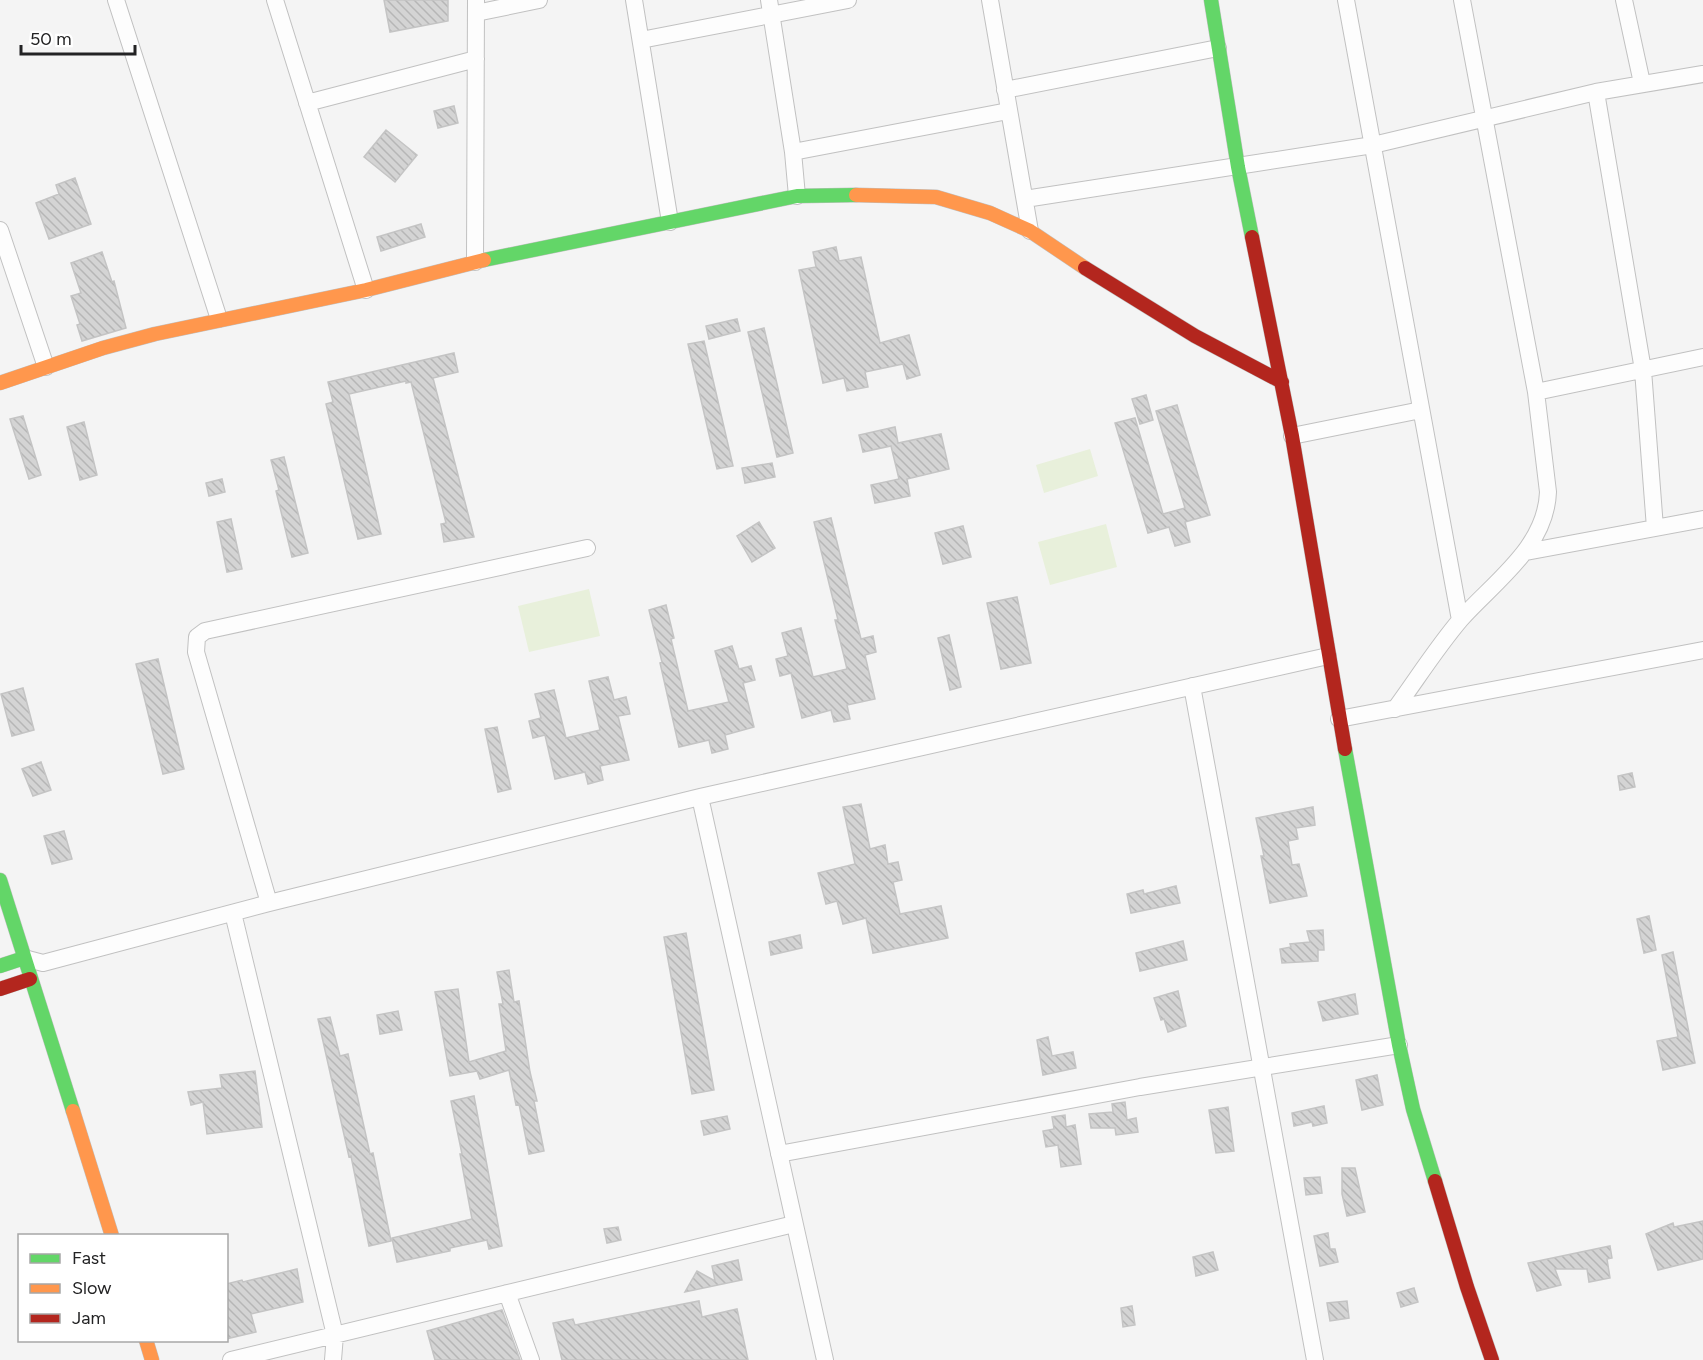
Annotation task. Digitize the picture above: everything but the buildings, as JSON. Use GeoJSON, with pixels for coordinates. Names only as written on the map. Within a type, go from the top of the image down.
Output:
{"type":"FeatureCollection","features":[{"type":"Feature","properties":{"kind":"street"},"geometry":{"type":"LineString","coordinates":[[116,0],[219,319]]}},
{"type":"Feature","properties":{"kind":"street"},"geometry":{"type":"LineString","coordinates":[[275,0],[366,290]]}},
{"type":"Feature","properties":{"kind":"street"},"geometry":{"type":"LineString","coordinates":[[475,262],[476,6],[539,0]]}},
{"type":"Feature","properties":{"kind":"street"},"geometry":{"type":"LineString","coordinates":[[634,0],[670,222]]}},
{"type":"Feature","properties":{"kind":"street"},"geometry":{"type":"LineString","coordinates":[[641,40],[771,7],[848,0]]}},
{"type":"Feature","properties":{"kind":"street"},"geometry":{"type":"LineString","coordinates":[[990,0],[1030,231]]}},
{"type":"Feature","properties":{"kind":"street"},"geometry":{"type":"LineString","coordinates":[[1211,0],[1238,167],[1292,436],[1339,719],[1399,1045],[1422,1142],[1492,1360]]}},
{"type":"Feature","properties":{"kind":"street"},"geometry":{"type":"LineString","coordinates":[[1346,0],[1460,620]]}},
{"type":"Feature","properties":{"kind":"street"},"geometry":{"type":"LineString","coordinates":[[1395,709],[1460,620],[1526,552],[1542,522],[1547,506],[1548,492],[1536,392],[1462,0]]}},
{"type":"Feature","properties":{"kind":"street"},"geometry":{"type":"LineString","coordinates":[[1624,0],[1642,83]]}},
{"type":"Feature","properties":{"kind":"street"},"geometry":{"type":"LineString","coordinates":[[771,7],[793,152],[797,196]]}},
{"type":"Feature","properties":{"kind":"street"},"geometry":{"type":"LineString","coordinates":[[1005,90],[1218,48]]}},
{"type":"Feature","properties":{"kind":"street"},"geometry":{"type":"LineString","coordinates":[[307,103],[476,59]]}},
{"type":"Feature","properties":{"kind":"street"},"geometry":{"type":"LineString","coordinates":[[1025,199],[1373,145],[1642,83],[1702,78]]}},
{"type":"Feature","properties":{"kind":"street"},"geometry":{"type":"LineString","coordinates":[[1596,93],[1643,370],[1655,528]]}},
{"type":"Feature","properties":{"kind":"street"},"geometry":{"type":"LineString","coordinates":[[793,152],[1008,111]]}},
{"type":"Feature","properties":{"kind":"street"},"geometry":{"type":"LineString","coordinates":[[0,383],[103,348],[219,319],[366,290],[475,262],[797,196],[825,194],[936,197],[990,213],[1030,231],[1195,336],[1282,382]]}},
{"type":"Feature","properties":{"kind":"street"},"geometry":{"type":"LineString","coordinates":[[0,230],[46,367]]}},
{"type":"Feature","properties":{"kind":"street"},"geometry":{"type":"LineString","coordinates":[[1536,392],[1703,357]]}},
{"type":"Feature","properties":{"kind":"street"},"geometry":{"type":"LineString","coordinates":[[1292,436],[1420,410]]}},
{"type":"Feature","properties":{"kind":"street"},"geometry":{"type":"LineString","coordinates":[[1526,552],[1703,519]]}},
{"type":"Feature","properties":{"kind":"street"},"geometry":{"type":"LineString","coordinates":[[269,903],[196,652],[197,637],[205,631],[587,548]]}},
{"type":"Feature","properties":{"kind":"street"},"geometry":{"type":"LineString","coordinates":[[1339,719],[1703,650]]}},
{"type":"Feature","properties":{"kind":"street"},"geometry":{"type":"LineString","coordinates":[[0,966],[24,958],[43,963],[269,903],[700,796],[1328,656]]}},
{"type":"Feature","properties":{"kind":"street"},"geometry":{"type":"LineString","coordinates":[[1192,686],[1315,1360]]}},
{"type":"Feature","properties":{"kind":"street"},"geometry":{"type":"LineString","coordinates":[[700,796],[825,1360]]}},
{"type":"Feature","properties":{"kind":"street"},"geometry":{"type":"LineString","coordinates":[[0,880],[111,1234]]}},
{"type":"Feature","properties":{"kind":"street"},"geometry":{"type":"LineString","coordinates":[[233,913],[335,1335],[333,1360]]}},
{"type":"Feature","properties":{"kind":"street"},"geometry":{"type":"LineString","coordinates":[[0,989],[30,979],[43,963]]}},
{"type":"Feature","properties":{"kind":"street"},"geometry":{"type":"LineString","coordinates":[[779,1154],[1261,1066],[1399,1045]]}},
{"type":"Feature","properties":{"kind":"street"},"geometry":{"type":"LineString","coordinates":[[231,1360],[794,1224]]}},
{"type":"Feature","properties":{"kind":"street"},"geometry":{"type":"LineString","coordinates":[[507,1293],[531,1360]]}},
{"type":"Feature","properties":{"kind":"street"},"geometry":{"type":"LineString","coordinates":[[146,1342],[152,1360]]}},
{"type":"Feature","properties":{"kind":"green space"},"geometry":{"type":"Polygon","coordinates":[[[1090,449],[1098,476],[1044,493],[1036,465],[1090,449]]]}},
{"type":"Feature","properties":{"kind":"green space"},"geometry":{"type":"Polygon","coordinates":[[[1106,524],[1117,567],[1050,585],[1038,542],[1106,524]]]}},
{"type":"Feature","properties":{"kind":"green space"},"geometry":{"type":"Polygon","coordinates":[[[589,589],[600,636],[529,652],[518,606],[589,589]]]}},
{"type":"Feature","properties":{"kind":"traffic: fast"},"geometry":{"type":"LineString","coordinates":[[1211,0],[1238,167],[1252,237]]}},
{"type":"Feature","properties":{"kind":"traffic: fast"},"geometry":{"type":"LineString","coordinates":[[484,260],[797,196],[856,195]]}},
{"type":"Feature","properties":{"kind":"traffic: fast"},"geometry":{"type":"LineString","coordinates":[[1345,749],[1399,1045],[1413,1109],[1435,1181]]}},
{"type":"Feature","properties":{"kind":"traffic: fast"},"geometry":{"type":"LineString","coordinates":[[0,880],[73,1111]]}},
{"type":"Feature","properties":{"kind":"traffic: fast"},"geometry":{"type":"LineString","coordinates":[[0,966],[24,958]]}},
{"type":"Feature","properties":{"kind":"traffic: slow"},"geometry":{"type":"LineString","coordinates":[[856,195],[936,197],[990,213],[1030,231],[1085,268]]}},
{"type":"Feature","properties":{"kind":"traffic: slow"},"geometry":{"type":"LineString","coordinates":[[0,383],[103,348],[155,334],[366,290],[484,260]]}},
{"type":"Feature","properties":{"kind":"traffic: slow"},"geometry":{"type":"LineString","coordinates":[[73,1111],[111,1234]]}},
{"type":"Feature","properties":{"kind":"traffic: slow"},"geometry":{"type":"LineString","coordinates":[[147,1342],[152,1360]]}},
{"type":"Feature","properties":{"kind":"traffic: jam"},"geometry":{"type":"LineString","coordinates":[[1252,237],[1292,436],[1345,749]]}},
{"type":"Feature","properties":{"kind":"traffic: jam"},"geometry":{"type":"LineString","coordinates":[[1085,268],[1195,336],[1282,382]]}},
{"type":"Feature","properties":{"kind":"traffic: jam"},"geometry":{"type":"LineString","coordinates":[[0,989],[30,979]]}},
{"type":"Feature","properties":{"kind":"traffic: jam"},"geometry":{"type":"LineString","coordinates":[[1435,1181],[1492,1360]]}}]}
